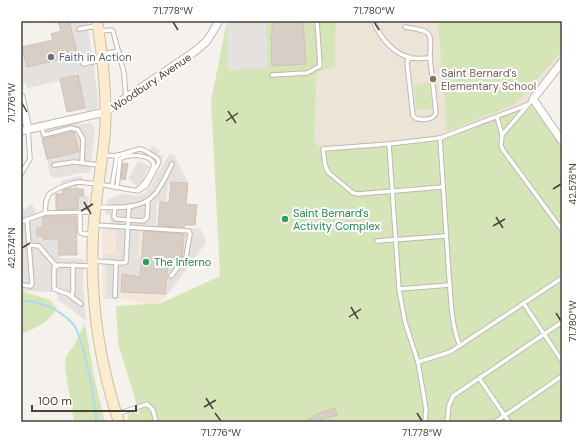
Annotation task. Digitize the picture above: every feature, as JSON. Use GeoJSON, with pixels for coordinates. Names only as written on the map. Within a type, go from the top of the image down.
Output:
{"type":"FeatureCollection","features":[{"type":"Feature","properties":{"kind":"main road"},"geometry":{"type":"LineString","coordinates":[[98,26],[105,88],[106,112],[93,230],[94,309],[103,362],[117,418]]}},
{"type":"Feature","properties":{"kind":"street","name":"Woodbury Avenue"},"geometry":{"type":"LineString","coordinates":[[25,130],[106,112],[194,52],[207,41],[219,21]]}},
{"type":"Feature","properties":{"kind":"street"},"geometry":{"type":"LineString","coordinates":[[562,62],[533,99],[562,141]]}},
{"type":"Feature","properties":{"kind":"street"},"geometry":{"type":"LineString","coordinates":[[21,97],[25,130]]}},
{"type":"Feature","properties":{"kind":"lane"},"geometry":{"type":"LineString","coordinates":[[272,75],[307,73],[320,66],[317,21]]}},
{"type":"Feature","properties":{"kind":"lane"},"geometry":{"type":"LineString","coordinates":[[373,21],[383,38],[392,47],[409,57],[430,58]]}},
{"type":"Feature","properties":{"kind":"lane"},"geometry":{"type":"LineString","coordinates":[[80,29],[98,26],[112,30],[119,51],[124,74],[126,99]]}},
{"type":"Feature","properties":{"kind":"lane"},"geometry":{"type":"LineString","coordinates":[[405,27],[426,31],[431,39],[430,58],[435,115],[431,118],[418,119],[414,118],[412,114],[407,63],[409,57]]}},
{"type":"Feature","properties":{"kind":"lane"},"geometry":{"type":"LineString","coordinates":[[83,64],[119,51]]}},
{"type":"Feature","properties":{"kind":"lane"},"geometry":{"type":"LineString","coordinates":[[502,136],[533,99]]}},
{"type":"Feature","properties":{"kind":"lane"},"geometry":{"type":"LineString","coordinates":[[444,188],[358,194],[353,193],[328,172],[325,164],[323,149],[440,138],[527,105]]}},
{"type":"Feature","properties":{"kind":"lane"},"geometry":{"type":"LineString","coordinates":[[497,116],[502,136],[501,146],[503,150],[562,230]]}},
{"type":"Feature","properties":{"kind":"lane"},"geometry":{"type":"LineString","coordinates":[[69,120],[71,128]]}},
{"type":"Feature","properties":{"kind":"lane"},"geometry":{"type":"LineString","coordinates":[[41,126],[44,135],[71,128],[78,130],[83,139],[82,162]]}},
{"type":"Feature","properties":{"kind":"lane"},"geometry":{"type":"LineString","coordinates":[[21,174],[30,159],[25,130]]}},
{"type":"Feature","properties":{"kind":"lane"},"geometry":{"type":"LineString","coordinates":[[440,138],[450,286],[454,321],[460,346]]}},
{"type":"Feature","properties":{"kind":"lane"},"geometry":{"type":"LineString","coordinates":[[389,144],[400,289],[405,322],[418,362],[426,409],[425,422]]}},
{"type":"Feature","properties":{"kind":"lane"},"geometry":{"type":"LineString","coordinates":[[45,213],[47,197],[59,188],[76,182],[140,190],[146,186],[159,164],[159,161],[144,150],[139,149],[117,155],[102,155]]}},
{"type":"Feature","properties":{"kind":"lane"},"geometry":{"type":"LineString","coordinates":[[114,187],[117,155]]}},
{"type":"Feature","properties":{"kind":"lane"},"geometry":{"type":"LineString","coordinates":[[114,187],[120,159],[129,156],[140,156],[152,162],[153,168],[143,185],[137,190],[133,190]]}},
{"type":"Feature","properties":{"kind":"lane"},"geometry":{"type":"LineString","coordinates":[[54,165],[69,162],[82,162],[100,166]]}},
{"type":"Feature","properties":{"kind":"lane"},"geometry":{"type":"LineString","coordinates":[[21,222],[45,213],[80,213],[95,209],[129,206],[148,200],[157,192],[172,164]]}},
{"type":"Feature","properties":{"kind":"lane"},"geometry":{"type":"LineString","coordinates":[[115,207],[115,218],[143,221],[146,220],[148,200]]}},
{"type":"Feature","properties":{"kind":"lane"},"geometry":{"type":"LineString","coordinates":[[56,266],[126,262],[129,206]]}},
{"type":"Feature","properties":{"kind":"lane"},"geometry":{"type":"LineString","coordinates":[[80,213],[80,232],[84,234],[93,230],[128,227],[188,231],[190,234],[186,256],[171,276]]}},
{"type":"Feature","properties":{"kind":"lane"},"geometry":{"type":"LineString","coordinates":[[21,285],[31,286],[32,283],[27,219]]}},
{"type":"Feature","properties":{"kind":"lane"},"geometry":{"type":"LineString","coordinates":[[377,241],[446,236]]}},
{"type":"Feature","properties":{"kind":"lane"},"geometry":{"type":"LineString","coordinates":[[29,245],[39,246],[56,266]]}},
{"type":"Feature","properties":{"kind":"lane"},"geometry":{"type":"LineString","coordinates":[[115,296],[116,263]]}},
{"type":"Feature","properties":{"kind":"lane"},"geometry":{"type":"LineString","coordinates":[[72,296],[73,265]]}},
{"type":"Feature","properties":{"kind":"lane"},"geometry":{"type":"LineString","coordinates":[[56,266],[54,268],[54,289],[72,296],[81,304]]}},
{"type":"Feature","properties":{"kind":"lane"},"geometry":{"type":"LineString","coordinates":[[418,362],[444,354],[460,346],[562,278]]}},
{"type":"Feature","properties":{"kind":"lane"},"geometry":{"type":"LineString","coordinates":[[400,289],[450,286]]}},
{"type":"Feature","properties":{"kind":"lane"},"geometry":{"type":"LineString","coordinates":[[524,304],[562,362]]}},
{"type":"Feature","properties":{"kind":"lane"},"geometry":{"type":"LineString","coordinates":[[447,422],[448,405],[453,396],[562,322]]}},
{"type":"Feature","properties":{"kind":"lane"},"geometry":{"type":"LineString","coordinates":[[494,422],[562,376]]}},
{"type":"Feature","properties":{"kind":"lane"},"geometry":{"type":"LineString","coordinates":[[479,378],[509,422]]}},
{"type":"Feature","properties":{"kind":"lane"},"geometry":{"type":"LineString","coordinates":[[117,418],[147,404],[153,410],[156,422]]}},
{"type":"Feature","properties":{"kind":"shaded area"},"geometry":{"type":"Polygon","coordinates":[[[69,21],[87,21],[92,55],[88,57],[90,59],[93,58],[98,107],[86,112],[77,73],[75,76],[60,79],[60,81],[27,88],[25,83],[21,83],[21,47],[78,54],[69,21]]]}},
{"type":"Feature","properties":{"kind":"shaded area"},"geometry":{"type":"Polygon","coordinates":[[[227,21],[266,21],[268,68],[228,70],[227,21]]]}},
{"type":"Feature","properties":{"kind":"shaded area","name":"Saint Bernard's Elementary School"},"geometry":{"type":"Polygon","coordinates":[[[336,21],[562,21],[562,62],[527,105],[440,138],[323,149],[314,142],[317,72],[335,67],[336,21]]]}},
{"type":"Feature","properties":{"kind":"shaded area"},"geometry":{"type":"Polygon","coordinates":[[[79,122],[79,125],[91,123],[95,128],[90,173],[79,173],[59,178],[53,177],[50,175],[47,159],[79,152],[74,131],[42,139],[40,132],[79,122]]]}},
{"type":"Feature","properties":{"kind":"shaded area"},"geometry":{"type":"Polygon","coordinates":[[[152,146],[160,150],[158,154],[165,157],[154,162],[144,155],[152,146]]]}},
{"type":"Feature","properties":{"kind":"shaded area"},"geometry":{"type":"Polygon","coordinates":[[[170,153],[175,156],[188,183],[171,182],[170,185],[168,184],[166,202],[157,202],[156,228],[139,227],[138,256],[142,258],[140,277],[121,274],[119,299],[106,299],[106,268],[104,266],[103,254],[119,256],[120,252],[116,249],[117,232],[106,229],[106,223],[110,223],[111,217],[109,215],[105,215],[107,200],[121,194],[137,196],[145,193],[149,189],[170,153]]]}},
{"type":"Feature","properties":{"kind":"shaded area"},"geometry":{"type":"Polygon","coordinates":[[[138,161],[150,166],[139,186],[132,183],[132,181],[128,179],[138,161]]]}},
{"type":"Feature","properties":{"kind":"shaded area"},"geometry":{"type":"Polygon","coordinates":[[[82,176],[82,185],[78,185],[78,189],[62,189],[61,181],[82,176]]]}},
{"type":"Feature","properties":{"kind":"shaded area"},"geometry":{"type":"Polygon","coordinates":[[[78,196],[89,196],[87,209],[78,209],[78,196]]]}},
{"type":"Feature","properties":{"kind":"shaded area"},"geometry":{"type":"Polygon","coordinates":[[[32,204],[37,215],[43,215],[43,228],[37,228],[37,235],[59,239],[60,258],[84,259],[83,284],[86,321],[57,300],[58,296],[55,292],[21,291],[21,211],[32,204]]]}},
{"type":"Feature","properties":{"kind":"shaded area"},"geometry":{"type":"Polygon","coordinates":[[[102,223],[200,229],[206,241],[169,293],[158,303],[148,304],[124,299],[103,299],[102,223]]]}},
{"type":"Feature","properties":{"kind":"shaded area"},"geometry":{"type":"Polygon","coordinates":[[[184,228],[200,229],[206,241],[166,296],[169,257],[182,257],[184,228]]]}},
{"type":"Feature","properties":{"kind":"green space"},"geometry":{"type":"Polygon","coordinates":[[[227,21],[336,21],[335,67],[317,72],[314,142],[323,149],[440,138],[527,105],[533,99],[562,141],[562,422],[128,422],[128,414],[133,412],[140,415],[118,343],[116,306],[161,303],[220,276],[211,101],[227,21]]]}},
{"type":"Feature","properties":{"kind":"green space"},"geometry":{"type":"Polygon","coordinates":[[[438,21],[562,21],[562,51],[514,105],[447,131],[438,21]]]}},
{"type":"Feature","properties":{"kind":"green space"},"geometry":{"type":"Polygon","coordinates":[[[429,83],[432,109],[416,110],[414,85],[429,83]]]}},
{"type":"Feature","properties":{"kind":"green space"},"geometry":{"type":"Polygon","coordinates":[[[21,291],[50,300],[57,308],[50,318],[42,324],[21,334],[21,291]]]}},
{"type":"Feature","properties":{"kind":"green space"},"geometry":{"type":"Polygon","coordinates":[[[85,324],[94,376],[105,422],[74,422],[65,368],[66,356],[73,347],[85,324]]]}},
{"type":"Feature","properties":{"kind":"building"},"geometry":{"type":"Polygon","coordinates":[[[58,21],[69,21],[78,55],[27,67],[22,47],[53,40],[51,34],[61,31],[58,21]]]}},
{"type":"Feature","properties":{"kind":"building"},"geometry":{"type":"Polygon","coordinates":[[[272,21],[303,21],[306,64],[272,66],[272,21]]]}},
{"type":"Feature","properties":{"kind":"building"},"geometry":{"type":"Polygon","coordinates":[[[78,75],[85,108],[67,112],[60,79],[78,75]]]}},
{"type":"Feature","properties":{"kind":"building"},"geometry":{"type":"Polygon","coordinates":[[[74,132],[79,152],[47,159],[42,139],[74,132]]]}},
{"type":"Feature","properties":{"kind":"building"},"geometry":{"type":"Polygon","coordinates":[[[123,163],[128,164],[125,180],[121,179],[123,163]]]}},
{"type":"Feature","properties":{"kind":"building"},"geometry":{"type":"Polygon","coordinates":[[[171,182],[188,183],[186,204],[197,205],[195,225],[185,225],[184,227],[158,226],[160,202],[169,203],[171,182]]]}},
{"type":"Feature","properties":{"kind":"building"},"geometry":{"type":"Polygon","coordinates":[[[83,189],[84,196],[78,196],[78,209],[56,210],[56,194],[62,194],[62,190],[83,189]]]}},
{"type":"Feature","properties":{"kind":"building"},"geometry":{"type":"Polygon","coordinates":[[[76,216],[77,255],[59,255],[59,239],[43,239],[43,236],[37,236],[37,228],[43,228],[43,217],[76,216]]]}},
{"type":"Feature","properties":{"kind":"building"},"geometry":{"type":"Polygon","coordinates":[[[144,231],[184,234],[182,257],[169,257],[165,294],[121,292],[122,274],[140,277],[144,231]]]}},
{"type":"Feature","properties":{"kind":"building"},"geometry":{"type":"Polygon","coordinates":[[[335,408],[337,415],[314,422],[306,422],[316,414],[335,408]]]}},
{"type":"Feature","properties":{"kind":"waterway"},"geometry":{"type":"LineString","coordinates":[[21,301],[35,302],[56,310],[73,324],[85,356],[97,422]]}},
{"type":"Feature","properties":{"kind":"place","name":"Faith in Action"},"geometry":{"type":"Point","coordinates":[51,57]}},
{"type":"Feature","properties":{"kind":"place","name":"Saint Bernard's Elementary School"},"geometry":{"type":"Point","coordinates":[433,79]}},
{"type":"Feature","properties":{"kind":"place","name":"Saint Bernard's Activity Complex"},"geometry":{"type":"Point","coordinates":[285,219]}},
{"type":"Feature","properties":{"kind":"place","name":"The Inferno"},"geometry":{"type":"Point","coordinates":[146,262]}}]}
